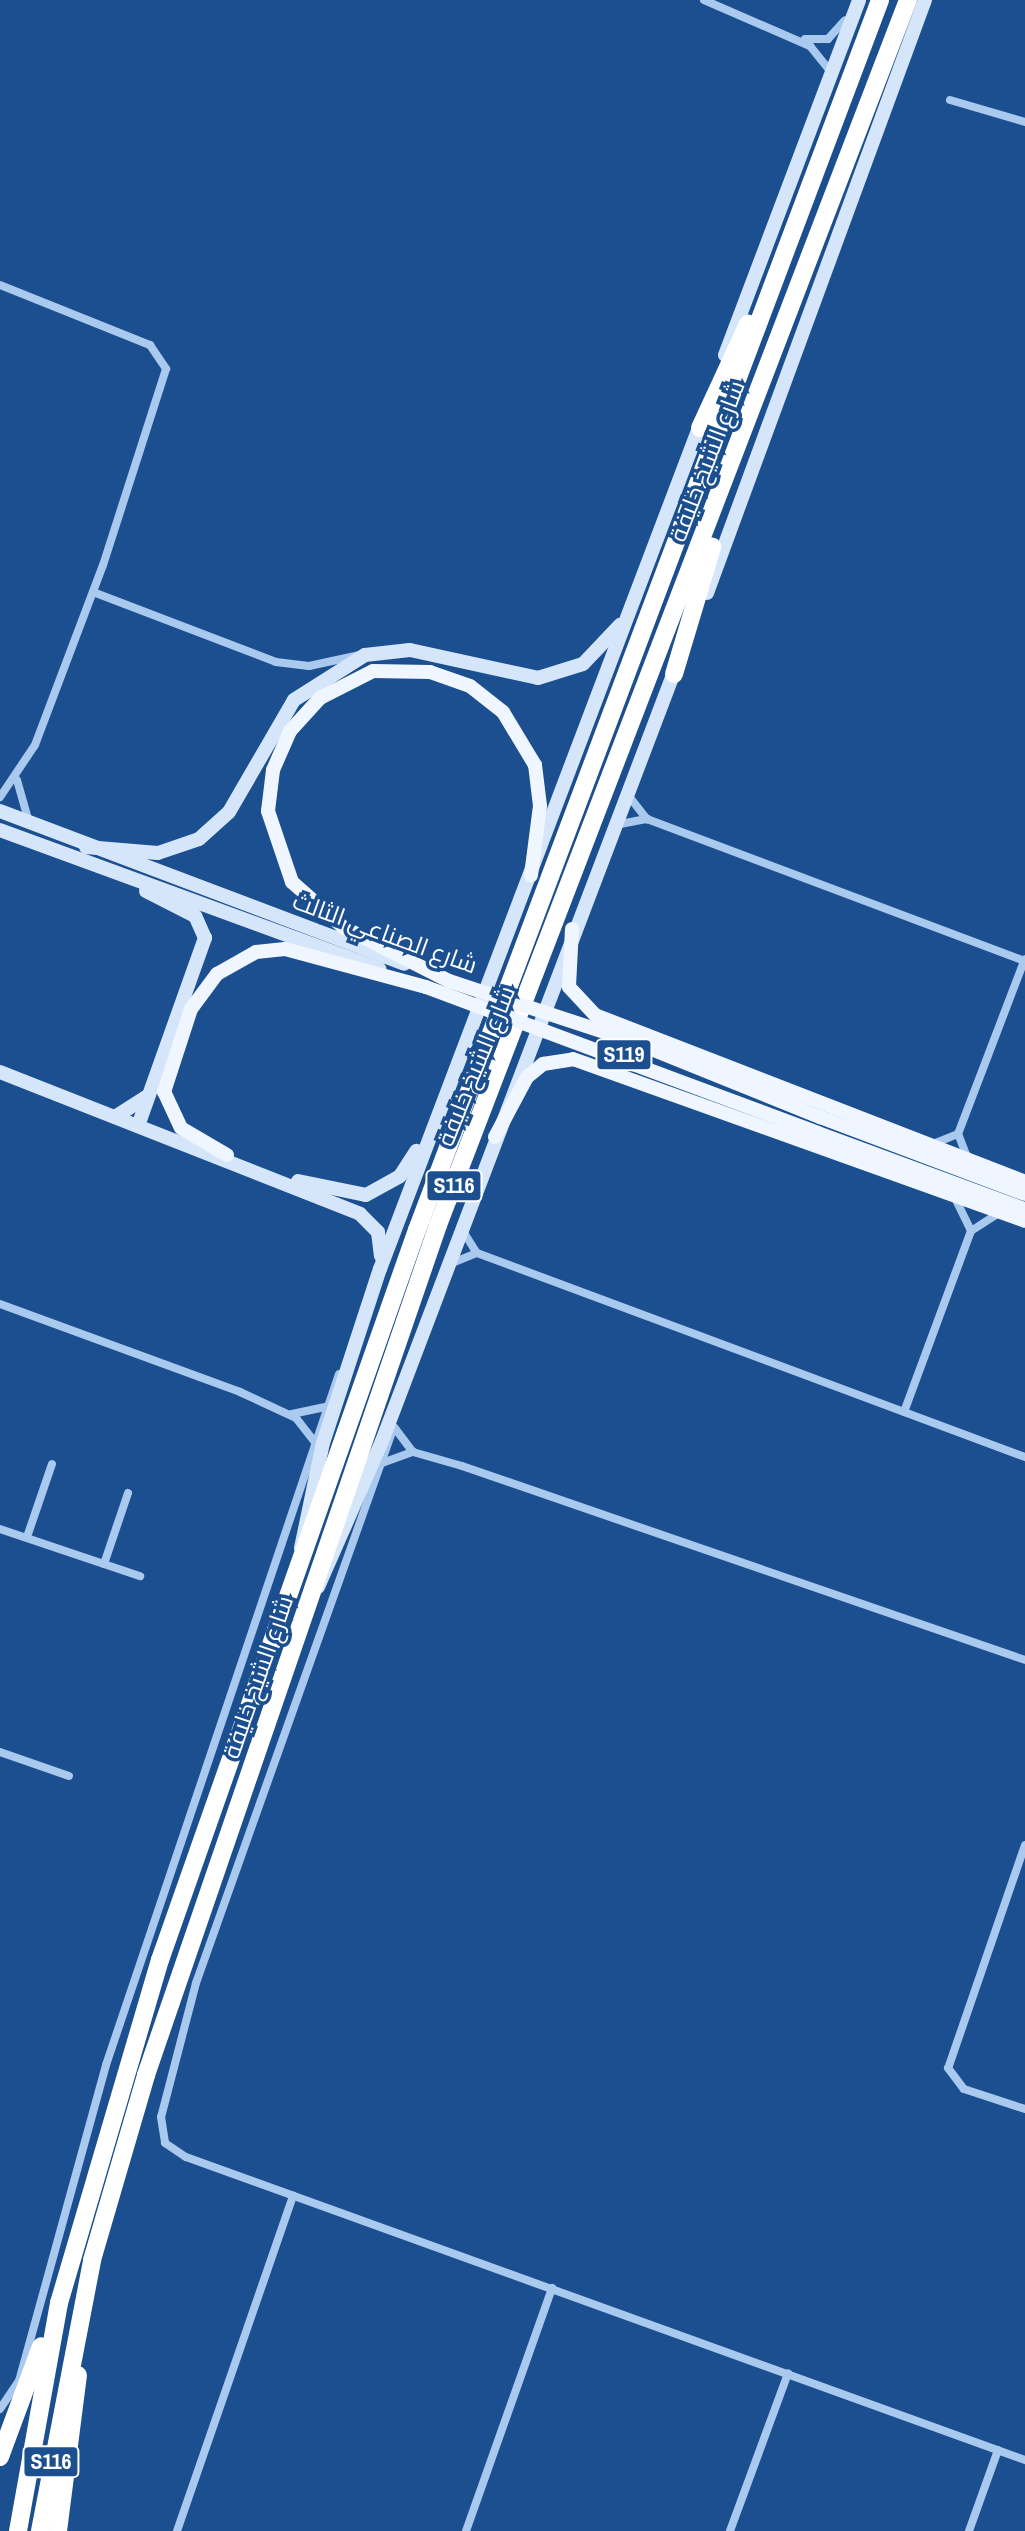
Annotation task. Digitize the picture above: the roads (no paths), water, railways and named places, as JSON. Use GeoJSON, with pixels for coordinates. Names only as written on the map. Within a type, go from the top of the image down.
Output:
{"type":"FeatureCollection","features":[{"type":"Feature","properties":{"kind":"highway","name":"شارع الشيخ خليفة"},"geometry":{"type":"LineString","coordinates":[[18,2531],[59,2303],[160,1960],[302,1557],[880,0]]}},
{"type":"Feature","properties":{"kind":"highway","name":"شارع الشيخ خليفة"},"geometry":{"type":"LineString","coordinates":[[40,2531],[79,2318],[123,2145],[249,1776],[438,1225],[908,0]]}},
{"type":"Feature","properties":{"kind":"highway"},"geometry":{"type":"LineString","coordinates":[[700,428],[780,265]]}},
{"type":"Feature","properties":{"kind":"highway"},"geometry":{"type":"LineString","coordinates":[[674,674],[717,531],[722,489]]}},
{"type":"Feature","properties":{"kind":"highway"},"geometry":{"type":"LineString","coordinates":[[249,1776],[260,1801]]}},
{"type":"Feature","properties":{"kind":"highway"},"geometry":{"type":"LineString","coordinates":[[139,1969],[160,1960]]}},
{"type":"Feature","properties":{"kind":"highway"},"geometry":{"type":"LineString","coordinates":[[0,2457],[59,2303]]}},
{"type":"Feature","properties":{"kind":"highway"},"geometry":{"type":"LineString","coordinates":[[58,2531],[83,2340],[79,2318]]}},
{"type":"Feature","properties":{"kind":"main road"},"geometry":{"type":"LineString","coordinates":[[302,1557],[307,1502],[380,1269],[435,1118],[648,572],[859,0]]}},
{"type":"Feature","properties":{"kind":"main road"},"geometry":{"type":"LineString","coordinates":[[311,1597],[332,1563],[401,1388],[572,929],[674,674],[925,0]]}},
{"type":"Feature","properties":{"kind":"main road"},"geometry":{"type":"LineString","coordinates":[[86,847],[158,853],[208,833],[229,812],[294,700],[365,655],[410,650],[505,674],[561,673],[610,640],[648,572]]}},
{"type":"Feature","properties":{"kind":"main road"},"geometry":{"type":"LineString","coordinates":[[341,946],[283,866],[271,832],[269,790],[280,750],[306,712],[336,686],[373,671],[450,677],[487,697],[517,728],[540,785],[531,875]]}},
{"type":"Feature","properties":{"kind":"main road","name":"شارع الصناعي الثالث"},"geometry":{"type":"LineString","coordinates":[[0,811],[341,946],[426,987],[1025,1209]]}},
{"type":"Feature","properties":{"kind":"main road","name":"شارع الصناعي الثالث"},"geometry":{"type":"LineString","coordinates":[[0,830],[131,877],[634,1042],[820,1117],[1025,1194]]}},
{"type":"Feature","properties":{"kind":"main road"},"geometry":{"type":"LineString","coordinates":[[131,877],[195,916],[205,938],[149,1095],[144,1128]]}},
{"type":"Feature","properties":{"kind":"main road"},"geometry":{"type":"LineString","coordinates":[[572,929],[567,977],[587,1010],[1025,1182]]}},
{"type":"Feature","properties":{"kind":"main road"},"geometry":{"type":"LineString","coordinates":[[227,1155],[181,1128],[165,1103],[165,1082],[198,996],[228,966],[256,952],[341,946]]}},
{"type":"Feature","properties":{"kind":"main road"},"geometry":{"type":"LineString","coordinates":[[495,1137],[527,1077],[543,1064],[573,1059],[956,1200],[1025,1221]]}},
{"type":"Feature","properties":{"kind":"main road"},"geometry":{"type":"LineString","coordinates":[[0,1072],[366,1218],[381,1238],[380,1269]]}},
{"type":"Feature","properties":{"kind":"main road"},"geometry":{"type":"LineString","coordinates":[[115,1117],[149,1095]]}},
{"type":"Feature","properties":{"kind":"main road"},"geometry":{"type":"LineString","coordinates":[[144,1128],[338,1195],[366,1195],[400,1176],[435,1118]]}},
{"type":"Feature","properties":{"kind":"street"},"geometry":{"type":"LineString","coordinates":[[704,0],[785,33],[816,50],[831,72]]}},
{"type":"Feature","properties":{"kind":"street"},"geometry":{"type":"LineString","coordinates":[[785,33],[828,39],[853,0]]}},
{"type":"Feature","properties":{"kind":"street"},"geometry":{"type":"LineString","coordinates":[[950,100],[1025,122]]}},
{"type":"Feature","properties":{"kind":"street"},"geometry":{"type":"LineString","coordinates":[[0,285],[141,340],[163,359],[163,388],[93,592],[17,780],[0,797]]}},
{"type":"Feature","properties":{"kind":"street"},"geometry":{"type":"LineString","coordinates":[[93,592],[276,662],[309,666],[365,655]]}},
{"type":"Feature","properties":{"kind":"street"},"geometry":{"type":"LineString","coordinates":[[17,780],[30,823]]}},
{"type":"Feature","properties":{"kind":"street"},"geometry":{"type":"LineString","coordinates":[[627,791],[647,819]]}},
{"type":"Feature","properties":{"kind":"street"},"geometry":{"type":"LineString","coordinates":[[614,825],[647,819],[1025,960],[958,1134],[967,1157]]}},
{"type":"Feature","properties":{"kind":"street"},"geometry":{"type":"LineString","coordinates":[[933,1144],[958,1134]]}},
{"type":"Feature","properties":{"kind":"street"},"geometry":{"type":"LineString","coordinates":[[956,1200],[971,1231]]}},
{"type":"Feature","properties":{"kind":"street"},"geometry":{"type":"LineString","coordinates":[[904,1412],[971,1231],[1000,1213]]}},
{"type":"Feature","properties":{"kind":"street"},"geometry":{"type":"LineString","coordinates":[[460,1225],[477,1253],[1025,1457]]}},
{"type":"Feature","properties":{"kind":"street"},"geometry":{"type":"LineString","coordinates":[[444,1270],[477,1253]]}},
{"type":"Feature","properties":{"kind":"street"},"geometry":{"type":"LineString","coordinates":[[0,1304],[287,1413],[314,1441]]}},
{"type":"Feature","properties":{"kind":"street"},"geometry":{"type":"LineString","coordinates":[[0,2409],[19,2381],[139,1969],[314,1441],[326,1407],[356,1346]]}},
{"type":"Feature","properties":{"kind":"street"},"geometry":{"type":"LineString","coordinates":[[401,1388],[394,1427],[382,1463],[196,1983],[161,2135],[173,2151],[1025,2460]]}},
{"type":"Feature","properties":{"kind":"street"},"geometry":{"type":"LineString","coordinates":[[287,1413],[326,1407]]}},
{"type":"Feature","properties":{"kind":"street"},"geometry":{"type":"LineString","coordinates":[[394,1427],[413,1452],[1025,1660]]}},
{"type":"Feature","properties":{"kind":"street"},"geometry":{"type":"LineString","coordinates":[[382,1463],[413,1452]]}},
{"type":"Feature","properties":{"kind":"street"},"geometry":{"type":"LineString","coordinates":[[27,1537],[52,1464]]}},
{"type":"Feature","properties":{"kind":"street"},"geometry":{"type":"LineString","coordinates":[[104,1564],[128,1493]]}},
{"type":"Feature","properties":{"kind":"street"},"geometry":{"type":"LineString","coordinates":[[0,1529],[140,1576]]}},
{"type":"Feature","properties":{"kind":"street"},"geometry":{"type":"LineString","coordinates":[[0,1752],[69,1776]]}},
{"type":"Feature","properties":{"kind":"street"},"geometry":{"type":"LineString","coordinates":[[1025,1845],[948,2068],[964,2089],[1025,2109]]}},
{"type":"Feature","properties":{"kind":"street"},"geometry":{"type":"LineString","coordinates":[[177,2531],[293,2196]]}},
{"type":"Feature","properties":{"kind":"street"},"geometry":{"type":"LineString","coordinates":[[466,2531],[552,2288]]}},
{"type":"Feature","properties":{"kind":"street"},"geometry":{"type":"LineString","coordinates":[[730,2531],[788,2373]]}},
{"type":"Feature","properties":{"kind":"street"},"geometry":{"type":"LineString","coordinates":[[969,2531],[998,2450]]}}]}
